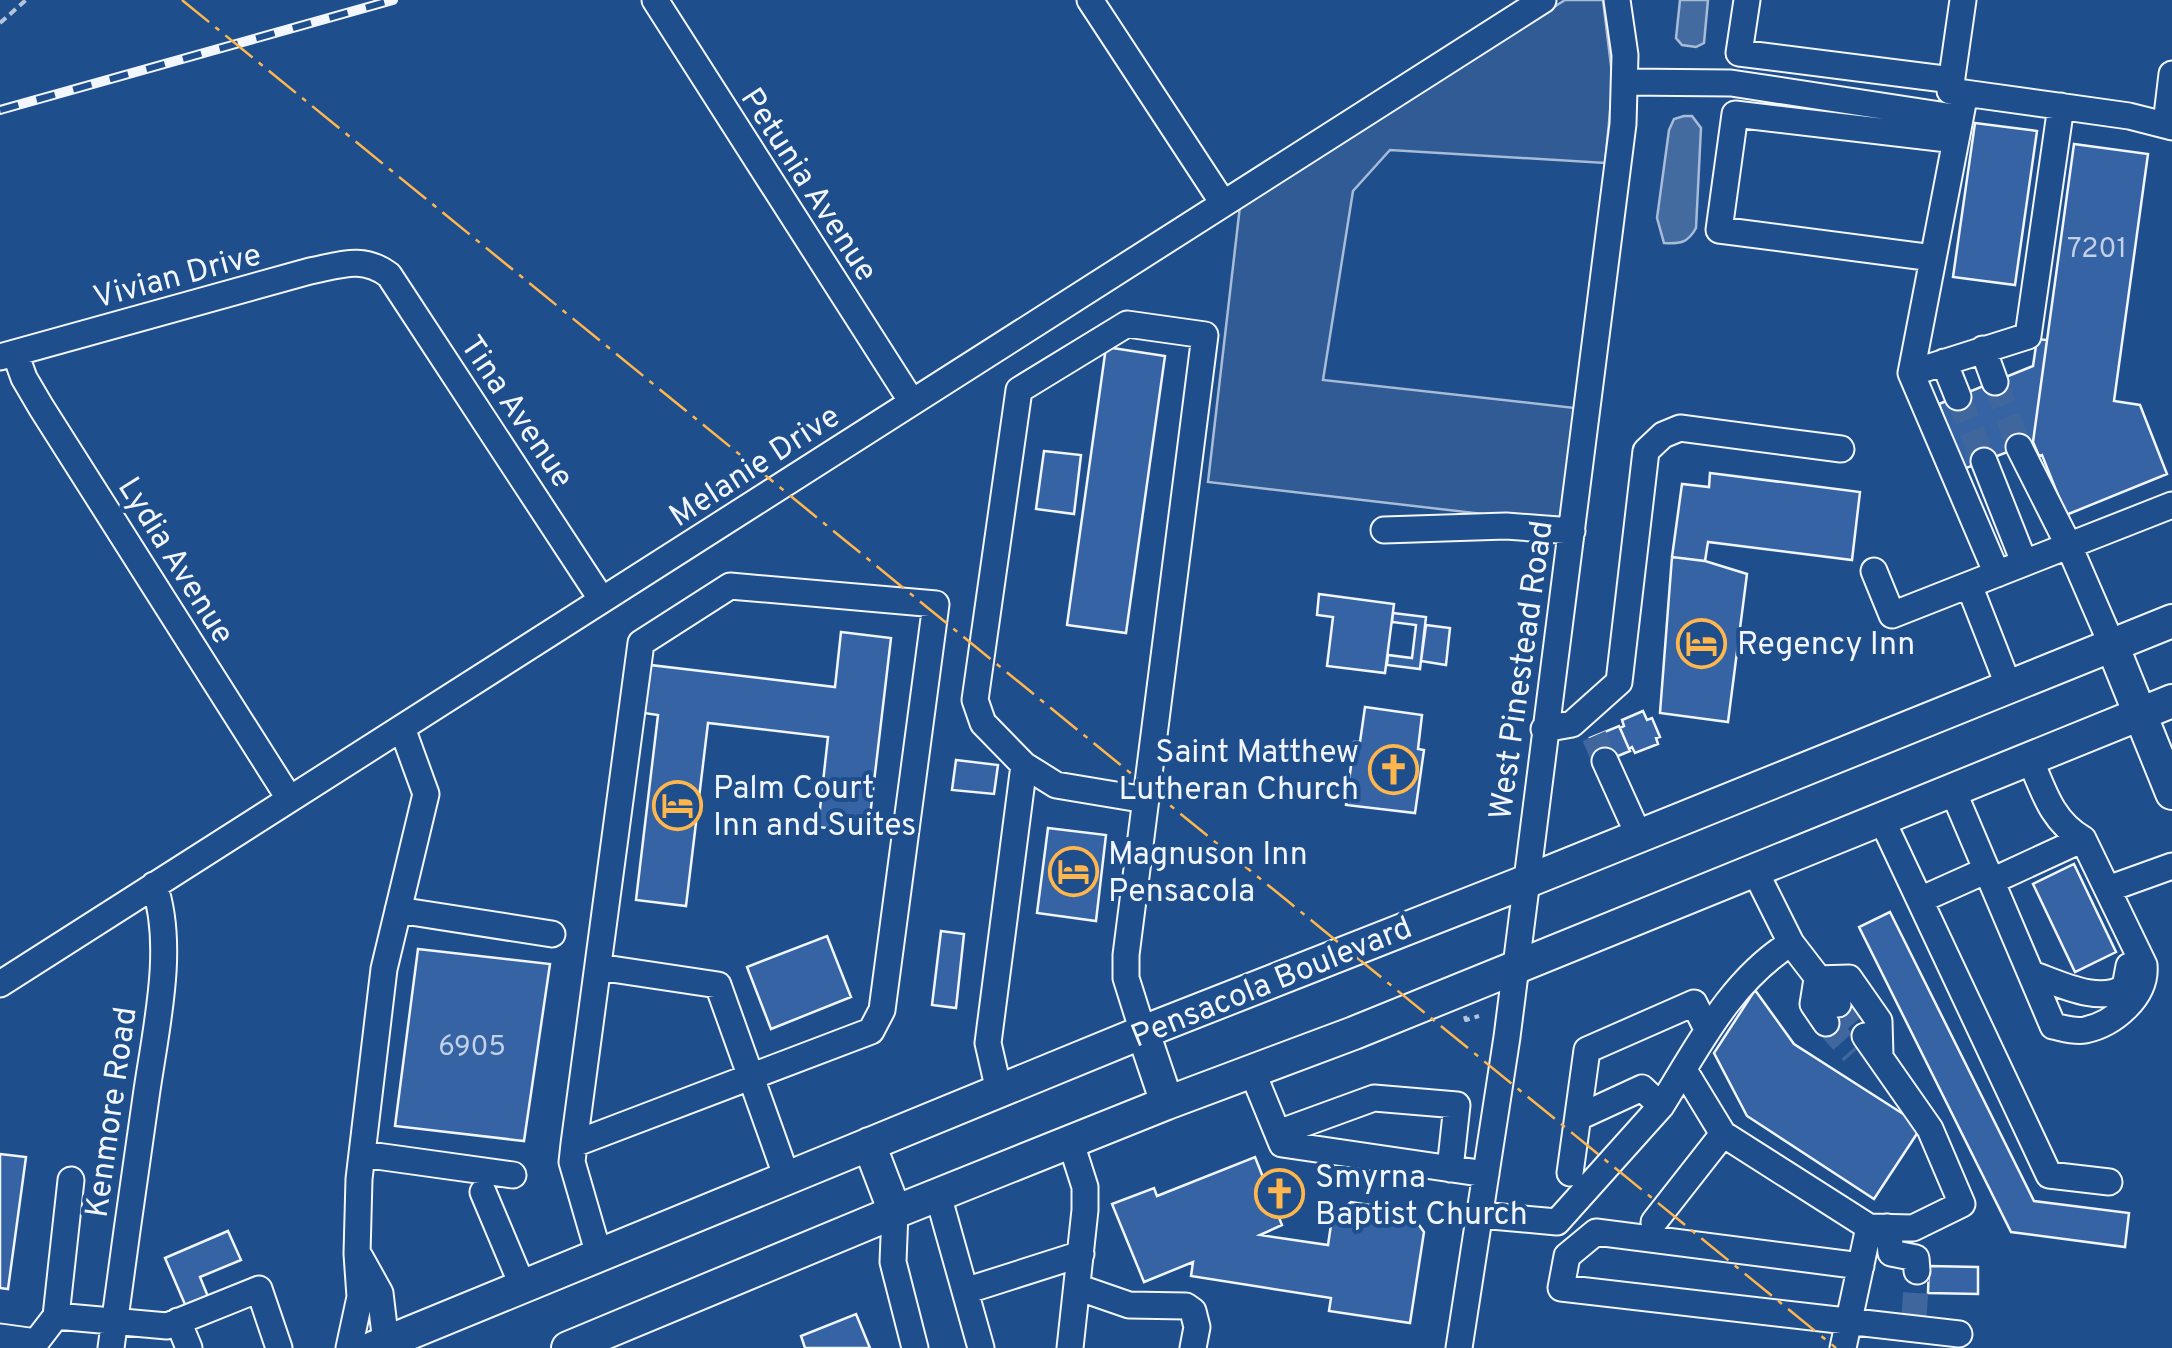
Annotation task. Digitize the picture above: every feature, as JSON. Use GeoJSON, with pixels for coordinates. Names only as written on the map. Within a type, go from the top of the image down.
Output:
{"type":"FeatureCollection","features":[{"type":"Feature","properties":{"kind":"main road","name":"Pensacola Boulevard"},"geometry":{"type":"LineString","coordinates":[[382,1346],[1142,1032],[1526,882],[2172,620]]}},
{"type":"Feature","properties":{"kind":"main road"},"geometry":{"type":"LineString","coordinates":[[2112,645],[2172,793]]}},
{"type":"Feature","properties":{"kind":"main road"},"geometry":{"type":"LineString","coordinates":[[568,1348],[895,1212],[2172,701]]}},
{"type":"Feature","properties":{"kind":"main road"},"geometry":{"type":"LineString","coordinates":[[1142,1032],[1168,1103]]}},
{"type":"Feature","properties":{"kind":"main road"},"geometry":{"type":"LineString","coordinates":[[869,1144],[895,1212]]}},
{"type":"Feature","properties":{"kind":"street","name":"Petunia Avenue"},"geometry":{"type":"LineString","coordinates":[[655,0],[912,402]]}},
{"type":"Feature","properties":{"kind":"street"},"geometry":{"type":"LineString","coordinates":[[1090,0],[1224,202]]}},
{"type":"Feature","properties":{"kind":"street","name":"Melanie Drive"},"geometry":{"type":"LineString","coordinates":[[0,984],[1543,0]]}},
{"type":"Feature","properties":{"kind":"street","name":"West Pinestead Road"},"geometry":{"type":"LineString","coordinates":[[1467,1347],[1480,1214],[1516,966],[1626,82],[1616,0]]}},
{"type":"Feature","properties":{"kind":"street"},"geometry":{"type":"LineString","coordinates":[[1747,0],[1740,54],[1959,87],[2169,125],[2172,74]]}},
{"type":"Feature","properties":{"kind":"street"},"geometry":{"type":"LineString","coordinates":[[1963,0],[1958,129],[1911,373],[1997,574]]}},
{"type":"Feature","properties":{"kind":"street"},"geometry":{"type":"LineString","coordinates":[[1626,82],[1730,83],[1958,129]]}},
{"type":"Feature","properties":{"kind":"street"},"geometry":{"type":"LineString","coordinates":[[1911,373],[2028,336],[2062,106]]}},
{"type":"Feature","properties":{"kind":"street"},"geometry":{"type":"LineString","coordinates":[[1933,258],[1719,230],[1735,114],[1958,129]]}},
{"type":"Feature","properties":{"kind":"street","name":"Vivian Drive"},"geometry":{"type":"LineString","coordinates":[[8,355],[310,272],[359,261],[372,264]]}},
{"type":"Feature","properties":{"kind":"street","name":"Tina Avenue"},"geometry":{"type":"LineString","coordinates":[[372,264],[389,275],[602,600]]}},
{"type":"Feature","properties":{"kind":"street"},"geometry":{"type":"LineString","coordinates":[[1142,1032],[1126,978],[1126,955],[1146,800],[1205,334],[1128,324],[1019,390],[976,700],[983,723],[1024,766],[1056,785],[1146,800]]}},
{"type":"Feature","properties":{"kind":"street"},"geometry":{"type":"LineString","coordinates":[[1983,348],[1995,382]]}},
{"type":"Feature","properties":{"kind":"street","name":"Lydia Avenue"},"geometry":{"type":"LineString","coordinates":[[8,355],[289,798]]}},
{"type":"Feature","properties":{"kind":"street"},"geometry":{"type":"LineString","coordinates":[[1944,362],[1958,397]]}},
{"type":"Feature","properties":{"kind":"street"},"geometry":{"type":"LineString","coordinates":[[1544,729],[1572,724],[1589,726],[1619,682],[1646,451],[1663,435],[1680,428],[1841,450]]}},
{"type":"Feature","properties":{"kind":"street"},"geometry":{"type":"LineString","coordinates":[[2018,446],[2069,546],[2112,645]]}},
{"type":"Feature","properties":{"kind":"street"},"geometry":{"type":"LineString","coordinates":[[1984,461],[2024,562]]}},
{"type":"Feature","properties":{"kind":"street"},"geometry":{"type":"LineString","coordinates":[[1874,571],[1892,616],[2172,506]]}},
{"type":"Feature","properties":{"kind":"street"},"geometry":{"type":"LineString","coordinates":[[1384,530],[1506,526],[1572,531]]}},
{"type":"Feature","properties":{"kind":"street"},"geometry":{"type":"LineString","coordinates":[[1969,585],[2009,687]]}},
{"type":"Feature","properties":{"kind":"street"},"geometry":{"type":"LineString","coordinates":[[574,1144],[871,1032],[882,1010],[936,604],[730,586],[641,643],[574,1144],[572,1162],[599,1256]]}},
{"type":"Feature","properties":{"kind":"street"},"geometry":{"type":"LineString","coordinates":[[349,1348],[360,1297],[357,1254],[362,1154],[384,969],[426,794],[402,728]]}},
{"type":"Feature","properties":{"kind":"street"},"geometry":{"type":"LineString","coordinates":[[1954,790],[2054,1026],[2086,1030],[2126,1008],[2139,994],[2144,966],[2108,888],[2078,842],[2054,816],[2030,759]]}},
{"type":"Feature","properties":{"kind":"street"},"geometry":{"type":"LineString","coordinates":[[1605,761],[1639,836]]}},
{"type":"Feature","properties":{"kind":"street"},"geometry":{"type":"LineString","coordinates":[[998,1091],[988,1043],[1024,766]]}},
{"type":"Feature","properties":{"kind":"street"},"geometry":{"type":"LineString","coordinates":[[1882,820],[2050,1174],[2110,1182]]}},
{"type":"Feature","properties":{"kind":"street"},"geometry":{"type":"LineString","coordinates":[[1920,900],[2078,842]]}},
{"type":"Feature","properties":{"kind":"street"},"geometry":{"type":"LineString","coordinates":[[2032,974],[2097,994],[2115,994],[2124,987],[2129,967],[2078,842]]}},
{"type":"Feature","properties":{"kind":"street"},"geometry":{"type":"LineString","coordinates":[[2108,888],[2172,866]]}},
{"type":"Feature","properties":{"kind":"street"},"geometry":{"type":"LineString","coordinates":[[1755,870],[1791,943],[1817,979],[1813,1004],[1832,1014]]}},
{"type":"Feature","properties":{"kind":"street","name":"Kenmore Road"},"geometry":{"type":"LineString","coordinates":[[113,1335],[165,933],[154,885]]}},
{"type":"Feature","properties":{"kind":"street"},"geometry":{"type":"LineString","coordinates":[[398,910],[552,934]]}},
{"type":"Feature","properties":{"kind":"street"},"geometry":{"type":"LineString","coordinates":[[1480,1214],[1556,1222],[1661,1106],[1707,1029],[1762,962],[1791,943]]}},
{"type":"Feature","properties":{"kind":"street"},"geometry":{"type":"LineString","coordinates":[[598,967],[718,985],[787,1178]]}},
{"type":"Feature","properties":{"kind":"street"},"geometry":{"type":"LineString","coordinates":[[1684,1070],[1723,1134],[1879,1227],[1913,1228],[1962,1204],[1930,1128],[1866,1048],[1880,1020],[1848,978],[1817,979]]}},
{"type":"Feature","properties":{"kind":"street"},"geometry":{"type":"LineString","coordinates":[[1570,1173],[1587,1050],[1694,1003],[1707,1029]]}},
{"type":"Feature","properties":{"kind":"street"},"geometry":{"type":"LineString","coordinates":[[1252,1071],[1282,1144],[1486,1174]]}},
{"type":"Feature","properties":{"kind":"street"},"geometry":{"type":"LineString","coordinates":[[1579,1118],[1642,1088],[1661,1106]]}},
{"type":"Feature","properties":{"kind":"street"},"geometry":{"type":"LineString","coordinates":[[1278,1133],[1374,1098],[1457,1105],[1450,1169]]}},
{"type":"Feature","properties":{"kind":"street"},"geometry":{"type":"LineString","coordinates":[[1654,1222],[1723,1134]]}},
{"type":"Feature","properties":{"kind":"street"},"geometry":{"type":"LineString","coordinates":[[1070,1348],[1085,1187],[1071,1144]]}},
{"type":"Feature","properties":{"kind":"street"},"geometry":{"type":"LineString","coordinates":[[362,1154],[513,1176]]}},
{"type":"Feature","properties":{"kind":"street"},"geometry":{"type":"LineString","coordinates":[[0,1337],[36,1342],[56,1316],[72,1180]]}},
{"type":"Feature","properties":{"kind":"street"},"geometry":{"type":"LineString","coordinates":[[482,1192],[522,1287]]}},
{"type":"Feature","properties":{"kind":"street"},"geometry":{"type":"LineString","coordinates":[[938,1195],[981,1348]]}},
{"type":"Feature","properties":{"kind":"street"},"geometry":{"type":"LineString","coordinates":[[895,1212],[892,1262],[915,1348]]}},
{"type":"Feature","properties":{"kind":"street"},"geometry":{"type":"LineString","coordinates":[[1847,1336],[1861,1266],[1879,1227]]}},
{"type":"Feature","properties":{"kind":"street"},"geometry":{"type":"LineString","coordinates":[[1879,1227],[1892,1253],[1916,1258],[1917,1271]]}},
{"type":"Feature","properties":{"kind":"street"},"geometry":{"type":"LineString","coordinates":[[1861,1266],[1596,1232],[1567,1256],[1561,1288],[1847,1336],[1914,1324],[1959,1334]]}},
{"type":"Feature","properties":{"kind":"street"},"geometry":{"type":"LineString","coordinates":[[357,1254],[380,1293],[382,1346]]}},
{"type":"Feature","properties":{"kind":"street"},"geometry":{"type":"LineString","coordinates":[[965,1291],[1080,1254]]}},
{"type":"Feature","properties":{"kind":"street"},"geometry":{"type":"LineString","coordinates":[[1076,1287],[1128,1305],[1186,1306],[1194,1311],[1197,1326],[1193,1348]]}},
{"type":"Feature","properties":{"kind":"street"},"geometry":{"type":"LineString","coordinates":[[56,1316],[113,1335],[167,1326],[259,1289],[279,1348]]}},
{"type":"Feature","properties":{"kind":"street"},"geometry":{"type":"LineString","coordinates":[[178,1322],[188,1348]]}},
{"type":"Feature","properties":{"kind":"path"},"geometry":{"type":"LineString","coordinates":[[0,23],[26,0]]}},
{"type":"Feature","properties":{"kind":"path"},"geometry":{"type":"LineString","coordinates":[[1461,1028],[1466,1020]]}},
{"type":"Feature","properties":{"kind":"shaded area"},"geometry":{"type":"Polygon","coordinates":[[[1565,0],[1603,0],[1613,82],[1605,163],[1390,150],[1353,191],[1323,380],[1575,408],[1560,523],[1208,482],[1240,206],[1565,0]]]}},
{"type":"Feature","properties":{"kind":"shaded area"},"geometry":{"type":"Polygon","coordinates":[[[1680,0],[1708,0],[1704,43],[1696,47],[1682,45],[1676,38],[1680,0]]]}},
{"type":"Feature","properties":{"kind":"shaded area"},"geometry":{"type":"Polygon","coordinates":[[[1692,116],[1701,128],[1696,228],[1683,242],[1664,243],[1657,218],[1669,130],[1674,119],[1692,116]]]}},
{"type":"Feature","properties":{"kind":"building"},"geometry":{"type":"Polygon","coordinates":[[[1975,123],[2037,131],[2015,285],[1953,277],[1975,123]]]}},
{"type":"Feature","properties":{"kind":"building"},"geometry":{"type":"Polygon","coordinates":[[[2074,144],[2148,154],[2114,401],[2140,405],[2167,474],[2066,515],[2033,442],[2074,144]]]}},
{"type":"Feature","properties":{"kind":"building"},"geometry":{"type":"Polygon","coordinates":[[[2037,339],[2047,340],[2033,442],[1964,469],[1939,404],[2033,366],[2037,339]]]}},
{"type":"Feature","properties":{"kind":"building"},"geometry":{"type":"Polygon","coordinates":[[[1106,347],[1165,356],[1126,633],[1067,625],[1106,347]]]}},
{"type":"Feature","properties":{"kind":"building"},"geometry":{"type":"Polygon","coordinates":[[[1044,451],[1081,455],[1074,514],[1036,509],[1044,451]]]}},
{"type":"Feature","properties":{"kind":"building"},"geometry":{"type":"Polygon","coordinates":[[[1710,473],[1860,492],[1852,560],[1708,542],[1705,561],[1672,557],[1682,484],[1709,487],[1710,473]]]}},
{"type":"Feature","properties":{"kind":"building","name":"Regency Inn"},"geometry":{"type":"Polygon","coordinates":[[[1672,557],[1705,561],[1747,574],[1728,722],[1660,713],[1672,557]]]}},
{"type":"Feature","properties":{"kind":"building"},"geometry":{"type":"Polygon","coordinates":[[[1319,594],[1394,604],[1385,673],[1327,666],[1333,617],[1317,615],[1319,594]]]}},
{"type":"Feature","properties":{"kind":"building"},"geometry":{"type":"Polygon","coordinates":[[[1393,613],[1426,617],[1420,669],[1387,665],[1388,655],[1412,658],[1416,625],[1392,622],[1393,613]]]}},
{"type":"Feature","properties":{"kind":"building"},"geometry":{"type":"Polygon","coordinates":[[[1426,625],[1450,628],[1446,665],[1421,661],[1426,625]]]}},
{"type":"Feature","properties":{"kind":"building"},"geometry":{"type":"Polygon","coordinates":[[[841,632],[891,638],[868,833],[818,827],[828,737],[708,723],[686,906],[636,900],[658,715],[644,713],[650,665],[835,687],[841,632]]]}},
{"type":"Feature","properties":{"kind":"building"},"geometry":{"type":"Polygon","coordinates":[[[1365,707],[1422,715],[1418,749],[1424,750],[1415,813],[1346,805],[1354,742],[1360,742],[1365,707]]]}},
{"type":"Feature","properties":{"kind":"building"},"geometry":{"type":"Polygon","coordinates":[[[1643,711],[1647,720],[1652,718],[1660,737],[1656,738],[1658,744],[1635,753],[1632,747],[1629,749],[1620,728],[1624,726],[1622,720],[1643,711]]]}},
{"type":"Feature","properties":{"kind":"building"},"geometry":{"type":"Polygon","coordinates":[[[1619,726],[1630,751],[1601,763],[1590,738],[1619,726]]]}},
{"type":"Feature","properties":{"kind":"building"},"geometry":{"type":"Polygon","coordinates":[[[956,760],[998,765],[994,794],[952,790],[956,760]]]}},
{"type":"Feature","properties":{"kind":"building"},"geometry":{"type":"Polygon","coordinates":[[[1048,828],[1106,835],[1096,921],[1037,913],[1048,828]]]}},
{"type":"Feature","properties":{"kind":"building"},"geometry":{"type":"Polygon","coordinates":[[[2074,864],[2116,952],[2075,972],[2033,884],[2074,864]]]}},
{"type":"Feature","properties":{"kind":"building"},"geometry":{"type":"Polygon","coordinates":[[[1890,912],[2034,1201],[2129,1213],[2125,1247],[2011,1232],[1859,927],[1890,912]]]}},
{"type":"Feature","properties":{"kind":"building"},"geometry":{"type":"Polygon","coordinates":[[[941,931],[964,934],[956,1008],[932,1005],[941,931]]]}},
{"type":"Feature","properties":{"kind":"building"},"geometry":{"type":"Polygon","coordinates":[[[827,936],[851,997],[771,1029],[747,967],[827,936]]]}},
{"type":"Feature","properties":{"kind":"building"},"geometry":{"type":"Polygon","coordinates":[[[418,949],[550,964],[524,1141],[395,1126],[418,949]]]}},
{"type":"Feature","properties":{"kind":"building"},"geometry":{"type":"Polygon","coordinates":[[[1755,990],[1794,1044],[1922,1126],[1874,1199],[1747,1116],[1714,1053],[1755,990]]]}},
{"type":"Feature","properties":{"kind":"building"},"geometry":{"type":"Polygon","coordinates":[[[0,1154],[26,1157],[8,1289],[0,1288],[0,1154]]]}},
{"type":"Feature","properties":{"kind":"building"},"geometry":{"type":"Polygon","coordinates":[[[1255,1157],[1282,1225],[1260,1235],[1328,1245],[1332,1218],[1351,1202],[1409,1211],[1424,1232],[1410,1323],[1329,1311],[1331,1298],[1191,1276],[1193,1262],[1144,1282],[1112,1204],[1154,1188],[1157,1196],[1255,1157]]]}},
{"type":"Feature","properties":{"kind":"building"},"geometry":{"type":"Polygon","coordinates":[[[228,1231],[241,1260],[200,1277],[209,1299],[187,1309],[165,1258],[228,1231]]]}},
{"type":"Feature","properties":{"kind":"building"},"geometry":{"type":"Polygon","coordinates":[[[1929,1266],[1978,1267],[1978,1294],[1928,1293],[1929,1266]]]}},
{"type":"Feature","properties":{"kind":"building"},"geometry":{"type":"Polygon","coordinates":[[[856,1314],[870,1348],[805,1348],[801,1336],[856,1314]]]}},
{"type":"Feature","properties":{"kind":"tunnel"},"geometry":{"type":"LineString","coordinates":[[1995,382],[2019,447]]}},
{"type":"Feature","properties":{"kind":"tunnel"},"geometry":{"type":"LineString","coordinates":[[1958,397],[1984,461]]}},
{"type":"Feature","properties":{"kind":"tunnel"},"geometry":{"type":"LineString","coordinates":[[1594,736],[1605,761]]}},
{"type":"Feature","properties":{"kind":"tunnel"},"geometry":{"type":"LineString","coordinates":[[1838,1004],[1865,1036]]}},
{"type":"Feature","properties":{"kind":"tunnel"},"geometry":{"type":"LineString","coordinates":[[1826,1023],[1853,1053]]}},
{"type":"Feature","properties":{"kind":"tunnel"},"geometry":{"type":"LineString","coordinates":[[1914,1318],[1917,1271]]}},
{"type":"Feature","properties":{"kind":"railway"},"geometry":{"type":"LineString","coordinates":[[0,110],[393,0]]}},
{"type":"Feature","properties":{"kind":"power"},"geometry":{"type":"LineString","coordinates":[[182,0],[1836,1348]]}},
{"type":"Feature","properties":{"kind":"place","name":"Regency Inn"},"geometry":{"type":"Point","coordinates":[1702,643]}},
{"type":"Feature","properties":{"kind":"place","name":"Saint Matthew Lutheran Church"},"geometry":{"type":"Point","coordinates":[1394,769]}},
{"type":"Feature","properties":{"kind":"place","name":"Palm Court Inn and Suites"},"geometry":{"type":"Point","coordinates":[678,805]}},
{"type":"Feature","properties":{"kind":"place","name":"Magnuson Inn Pensacola"},"geometry":{"type":"Point","coordinates":[1073,871]}},
{"type":"Feature","properties":{"kind":"place","name":"Smyrna Baptist Church"},"geometry":{"type":"Point","coordinates":[1280,1194]}}]}
